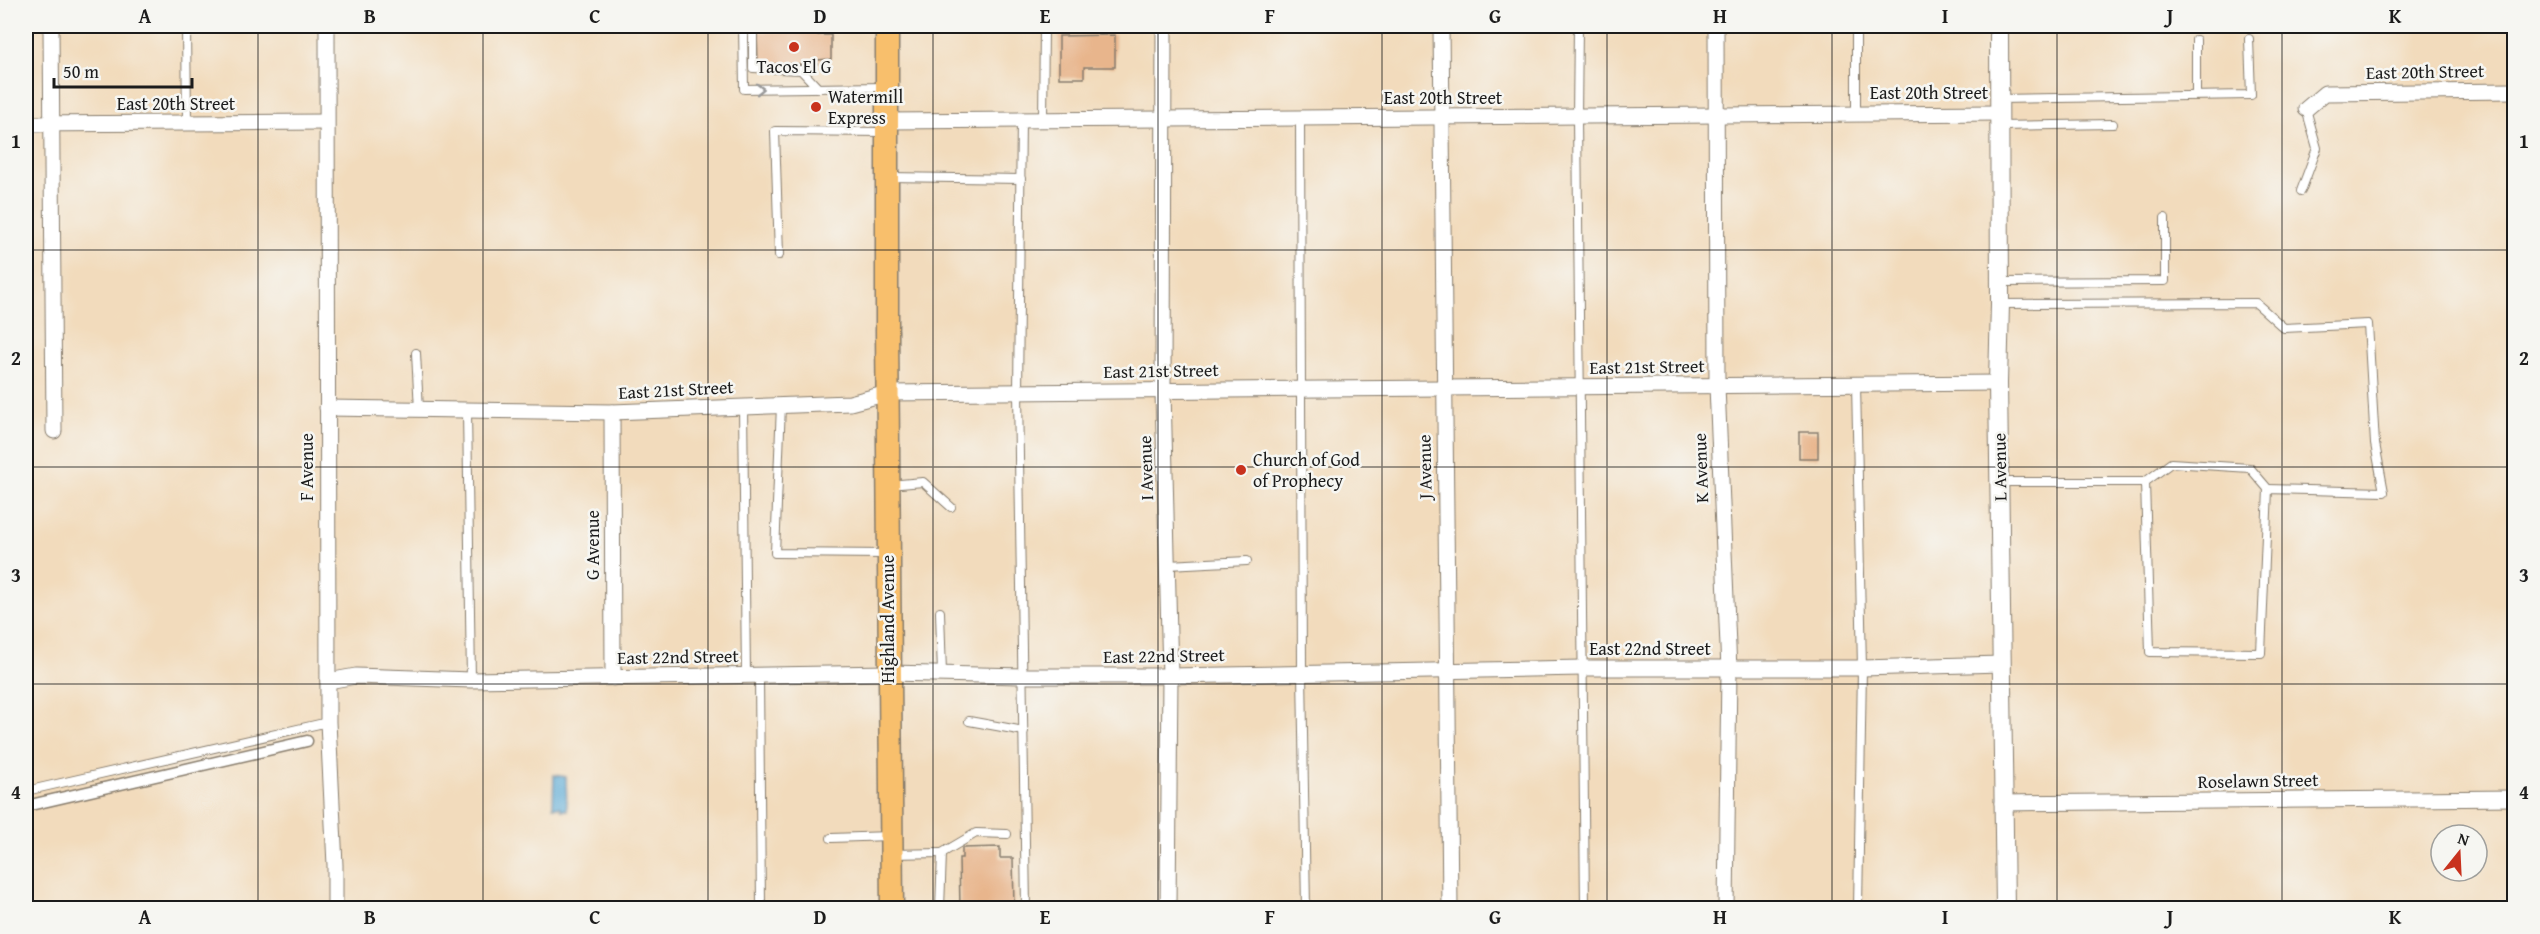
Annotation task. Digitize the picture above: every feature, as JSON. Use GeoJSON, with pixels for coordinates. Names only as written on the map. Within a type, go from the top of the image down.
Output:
{"type":"FeatureCollection","features":[{"type":"Feature","properties":{"kind":"main road","name":"Highland Avenue"},"geometry":{"type":"LineString","coordinates":[[887,26],[888,554],[892,909]]}},
{"type":"Feature","properties":{"kind":"street"},"geometry":{"type":"LineString","coordinates":[[51,26],[54,431]]}},
{"type":"Feature","properties":{"kind":"street","name":"F Avenue"},"geometry":{"type":"LineString","coordinates":[[327,26],[328,722],[334,909]]}},
{"type":"Feature","properties":{"kind":"street","name":"I Avenue"},"geometry":{"type":"LineString","coordinates":[[1164,26],[1163,391],[1170,676],[1168,909]]}},
{"type":"Feature","properties":{"kind":"street","name":"J Avenue"},"geometry":{"type":"LineString","coordinates":[[1441,26],[1450,909]]}},
{"type":"Feature","properties":{"kind":"street","name":"K Avenue"},"geometry":{"type":"LineString","coordinates":[[1716,26],[1717,386],[1729,670],[1726,909]]}},
{"type":"Feature","properties":{"kind":"street","name":"L Avenue"},"geometry":{"type":"LineString","coordinates":[[1999,26],[1998,383],[2005,909]]}},
{"type":"Feature","properties":{"kind":"street","name":"East 20th Street"},"geometry":{"type":"LineString","coordinates":[[2306,109],[2325,93],[2514,91]]}},
{"type":"Feature","properties":{"kind":"street","name":"East 20th Street"},"geometry":{"type":"LineString","coordinates":[[887,127],[1020,119],[1999,113]]}},
{"type":"Feature","properties":{"kind":"street","name":"East 20th Street"},"geometry":{"type":"LineString","coordinates":[[26,124],[326,122]]}},
{"type":"Feature","properties":{"kind":"street","name":"East 21st Street"},"geometry":{"type":"LineString","coordinates":[[327,408],[612,412],[850,403],[888,393],[1998,383]]}},
{"type":"Feature","properties":{"kind":"street","name":"G Avenue"},"geometry":{"type":"LineString","coordinates":[[612,412],[613,678]]}},
{"type":"Feature","properties":{"kind":"street","name":"East 22nd Street"},"geometry":{"type":"LineString","coordinates":[[328,681],[356,676],[471,680],[889,673],[1170,676],[1583,668],[1729,670],[2001,664]]}},
{"type":"Feature","properties":{"kind":"street"},"geometry":{"type":"LineString","coordinates":[[26,806],[307,741]]}},
{"type":"Feature","properties":{"kind":"street","name":"Roselawn Street"},"geometry":{"type":"LineString","coordinates":[[2002,803],[2514,798]]}},
{"type":"Feature","properties":{"kind":"lane"},"geometry":{"type":"LineString","coordinates":[[186,26],[187,124]]}},
{"type":"Feature","properties":{"kind":"lane"},"geometry":{"type":"LineString","coordinates":[[742,26],[744,89],[887,87]]}},
{"type":"Feature","properties":{"kind":"lane"},"geometry":{"type":"LineString","coordinates":[[773,26],[753,27],[753,68],[801,70],[818,88]]}},
{"type":"Feature","properties":{"kind":"lane"},"geometry":{"type":"LineString","coordinates":[[1578,26],[1579,387],[1585,909]]}},
{"type":"Feature","properties":{"kind":"lane"},"geometry":{"type":"LineString","coordinates":[[1856,26],[1856,113]]}},
{"type":"Feature","properties":{"kind":"lane"},"geometry":{"type":"LineString","coordinates":[[1043,119],[1044,28],[1120,27]]}},
{"type":"Feature","properties":{"kind":"lane"},"geometry":{"type":"LineString","coordinates":[[1999,113],[2196,95],[2251,95],[2249,39]]}},
{"type":"Feature","properties":{"kind":"lane"},"geometry":{"type":"LineString","coordinates":[[2196,40],[2196,95]]}},
{"type":"Feature","properties":{"kind":"lane"},"geometry":{"type":"LineString","coordinates":[[2301,191],[2317,148],[2306,109]]}},
{"type":"Feature","properties":{"kind":"lane"},"geometry":{"type":"LineString","coordinates":[[1999,113],[2113,124]]}},
{"type":"Feature","properties":{"kind":"lane"},"geometry":{"type":"LineString","coordinates":[[1300,118],[1302,673],[1306,909]]}},
{"type":"Feature","properties":{"kind":"lane"},"geometry":{"type":"LineString","coordinates":[[1020,119],[1018,392],[1026,909]]}},
{"type":"Feature","properties":{"kind":"lane"},"geometry":{"type":"LineString","coordinates":[[778,255],[775,131],[887,127]]}},
{"type":"Feature","properties":{"kind":"lane"},"geometry":{"type":"LineString","coordinates":[[887,177],[1021,179]]}},
{"type":"Feature","properties":{"kind":"lane"},"geometry":{"type":"LineString","coordinates":[[2000,282],[2165,281],[2165,218]]}},
{"type":"Feature","properties":{"kind":"lane"},"geometry":{"type":"LineString","coordinates":[[2000,304],[2256,303],[2284,328],[2368,324],[2375,444],[2384,492],[2268,489]]}},
{"type":"Feature","properties":{"kind":"lane"},"geometry":{"type":"LineString","coordinates":[[416,353],[419,410]]}},
{"type":"Feature","properties":{"kind":"lane"},"geometry":{"type":"LineString","coordinates":[[1856,384],[1862,668],[1858,909]]}},
{"type":"Feature","properties":{"kind":"lane"},"geometry":{"type":"LineString","coordinates":[[781,405],[775,553],[888,554]]}},
{"type":"Feature","properties":{"kind":"lane"},"geometry":{"type":"LineString","coordinates":[[743,406],[760,909]]}},
{"type":"Feature","properties":{"kind":"lane"},"geometry":{"type":"LineString","coordinates":[[466,411],[471,680]]}},
{"type":"Feature","properties":{"kind":"lane"},"geometry":{"type":"LineString","coordinates":[[2001,482],[2145,482],[2171,464],[2250,468],[2268,489],[2261,653],[2150,652],[2145,482]]}},
{"type":"Feature","properties":{"kind":"lane"},"geometry":{"type":"LineString","coordinates":[[888,485],[923,482],[951,507]]}},
{"type":"Feature","properties":{"kind":"lane"},"geometry":{"type":"LineString","coordinates":[[1168,565],[1247,561]]}},
{"type":"Feature","properties":{"kind":"lane"},"geometry":{"type":"LineString","coordinates":[[940,612],[942,674]]}},
{"type":"Feature","properties":{"kind":"lane"},"geometry":{"type":"LineString","coordinates":[[26,791],[328,722]]}},
{"type":"Feature","properties":{"kind":"lane"},"geometry":{"type":"LineString","coordinates":[[969,722],[1024,731]]}},
{"type":"Feature","properties":{"kind":"lane"},"geometry":{"type":"LineString","coordinates":[[831,838],[942,853],[975,833],[1007,834]]}},
{"type":"Feature","properties":{"kind":"lane"},"geometry":{"type":"LineString","coordinates":[[940,909],[942,853]]}},
{"type":"Feature","properties":{"kind":"water"},"geometry":{"type":"Polygon","coordinates":[[[554,775],[566,777],[567,810],[553,807],[554,775]]]}},
{"type":"Feature","properties":{"kind":"building","name":"Tacos El G"},"geometry":{"type":"Polygon","coordinates":[[[757,32],[818,32],[818,35],[831,35],[831,59],[817,60],[817,64],[758,64],[757,32]]]}},
{"type":"Feature","properties":{"kind":"building"},"geometry":{"type":"Polygon","coordinates":[[[1115,35],[1115,67],[1084,67],[1084,78],[1059,78],[1059,36],[1115,35]]]}},
{"type":"Feature","properties":{"kind":"building"},"geometry":{"type":"Polygon","coordinates":[[[1799,432],[1818,432],[1818,458],[1799,458],[1799,432]]]}},
{"type":"Feature","properties":{"kind":"building"},"geometry":{"type":"Polygon","coordinates":[[[1000,847],[1000,858],[1013,858],[1014,908],[960,908],[959,858],[962,858],[962,848],[1000,847]]]}},
{"type":"Feature","properties":{"kind":"place","name":"Tacos El G"},"geometry":{"type":"Point","coordinates":[794,47]}},
{"type":"Feature","properties":{"kind":"place","name":"Watermill Express"},"geometry":{"type":"Point","coordinates":[816,107]}},
{"type":"Feature","properties":{"kind":"place","name":"Church of God of Prophecy"},"geometry":{"type":"Point","coordinates":[1241,470]}}]}
